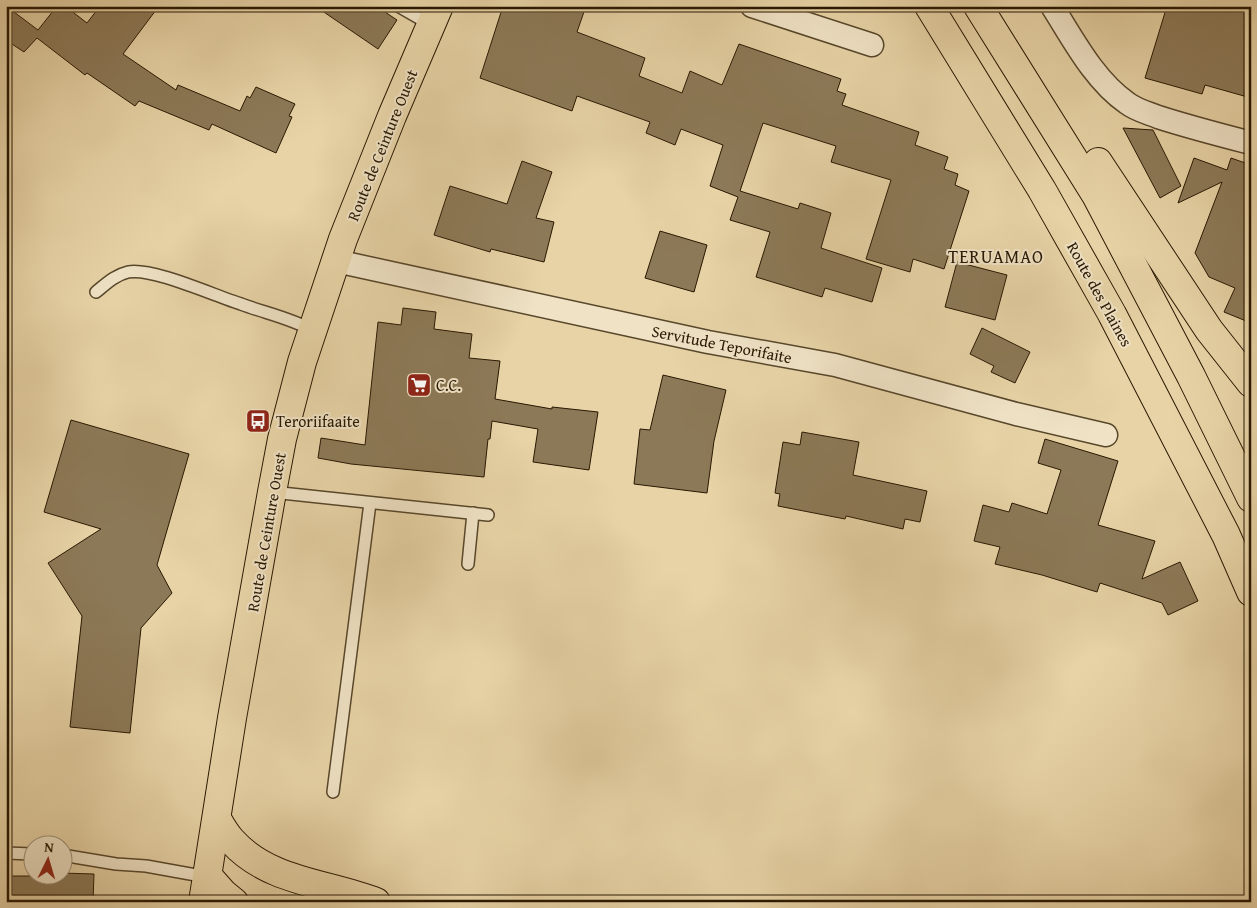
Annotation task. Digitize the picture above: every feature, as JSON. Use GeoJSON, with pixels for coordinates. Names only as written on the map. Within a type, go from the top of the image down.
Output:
{"type":"FeatureCollection","features":[{"type":"Feature","properties":{"kind":"main road","name":"Route des Plaines"},"geometry":{"type":"LineString","coordinates":[[929,6],[1042,190],[1112,314],[1226,535],[1251,592]]}},
{"type":"Feature","properties":{"kind":"main road"},"geometry":{"type":"LineString","coordinates":[[978,6],[1096,195],[1192,376],[1251,498]]}},
{"type":"Feature","properties":{"kind":"main road"},"geometry":{"type":"LineString","coordinates":[[999,6],[1117,194],[1209,330],[1251,383]]}},
{"type":"Feature","properties":{"kind":"main road","name":"Route de Ceinture Ouest"},"geometry":{"type":"LineString","coordinates":[[206,885],[232,718],[282,439],[312,330],[336,261],[363,189],[435,16]]}},
{"type":"Feature","properties":{"kind":"main road"},"geometry":{"type":"LineString","coordinates":[[217,819],[231,840],[247,856],[273,872],[376,902]]}},
{"type":"Feature","properties":{"kind":"main road"},"geometry":{"type":"LineString","coordinates":[[206,885],[223,892],[234,902]]}},
{"type":"Feature","properties":{"kind":"street"},"geometry":{"type":"LineString","coordinates":[[752,6],[872,45]]}},
{"type":"Feature","properties":{"kind":"street"},"geometry":{"type":"LineString","coordinates":[[1052,6],[1088,61],[1110,90],[1128,104],[1186,126],[1251,144]]}},
{"type":"Feature","properties":{"kind":"street","name":"Servitude Teporifaite"},"geometry":{"type":"LineString","coordinates":[[336,261],[708,342],[836,365],[1016,414],[1106,435]]}},
{"type":"Feature","properties":{"kind":"lane"},"geometry":{"type":"LineString","coordinates":[[398,6],[435,16]]}},
{"type":"Feature","properties":{"kind":"lane"},"geometry":{"type":"LineString","coordinates":[[96,292],[112,279],[128,272],[148,273],[241,305],[278,315],[312,330]]}},
{"type":"Feature","properties":{"kind":"lane"},"geometry":{"type":"LineString","coordinates":[[272,492],[488,515]]}},
{"type":"Feature","properties":{"kind":"lane"},"geometry":{"type":"LineString","coordinates":[[333,792],[370,503]]}},
{"type":"Feature","properties":{"kind":"lane"},"geometry":{"type":"LineString","coordinates":[[468,564],[473,514]]}},
{"type":"Feature","properties":{"kind":"lane"},"geometry":{"type":"LineString","coordinates":[[6,853],[22,854]]}},
{"type":"Feature","properties":{"kind":"lane"},"geometry":{"type":"LineString","coordinates":[[72,857],[116,864],[146,866],[206,885]]}},
{"type":"Feature","properties":{"kind":"building"},"geometry":{"type":"Polygon","coordinates":[[[6,6],[38,30],[57,6],[65,6],[87,23],[100,6],[159,6],[123,54],[176,90],[178,85],[240,111],[247,96],[250,98],[256,87],[295,104],[289,116],[292,117],[276,153],[212,124],[209,130],[139,101],[135,106],[87,73],[85,75],[37,38],[24,52],[6,40],[6,6]]]}},
{"type":"Feature","properties":{"kind":"building"},"geometry":{"type":"Polygon","coordinates":[[[315,6],[376,6],[397,20],[378,49],[315,6]]]}},
{"type":"Feature","properties":{"kind":"building"},"geometry":{"type":"Polygon","coordinates":[[[503,6],[586,6],[577,32],[645,58],[639,76],[682,93],[690,71],[722,85],[739,44],[841,79],[837,91],[846,94],[842,105],[919,132],[915,145],[948,157],[944,169],[958,174],[955,185],[969,191],[944,269],[913,259],[910,272],[866,259],[891,180],[831,162],[836,146],[763,123],[740,191],[798,209],[800,203],[831,213],[821,248],[882,268],[872,302],[825,288],[822,297],[756,277],[770,232],[730,220],[738,197],[710,186],[723,145],[681,129],[675,145],[646,133],[650,122],[577,96],[572,111],[480,78],[503,6]]]}},
{"type":"Feature","properties":{"kind":"building"},"geometry":{"type":"Polygon","coordinates":[[[1167,6],[1251,6],[1251,98],[1205,85],[1202,94],[1145,78],[1167,6]]]}},
{"type":"Feature","properties":{"kind":"building"},"geometry":{"type":"Polygon","coordinates":[[[1123,128],[1153,130],[1181,186],[1160,198],[1123,128]]]}},
{"type":"Feature","properties":{"kind":"building"},"geometry":{"type":"Polygon","coordinates":[[[1194,158],[1227,170],[1231,158],[1251,165],[1251,323],[1224,312],[1235,288],[1209,277],[1195,253],[1222,182],[1178,203],[1194,158]]]}},
{"type":"Feature","properties":{"kind":"building"},"geometry":{"type":"Polygon","coordinates":[[[522,161],[552,172],[536,218],[554,222],[544,262],[491,249],[490,252],[434,235],[450,186],[507,204],[522,161]]]}},
{"type":"Feature","properties":{"kind":"building"},"geometry":{"type":"Polygon","coordinates":[[[660,231],[707,245],[694,292],[645,278],[660,231]]]}},
{"type":"Feature","properties":{"kind":"building"},"geometry":{"type":"Polygon","coordinates":[[[957,262],[1007,275],[995,320],[945,307],[957,262]]]}},
{"type":"Feature","properties":{"kind":"building"},"geometry":{"type":"Polygon","coordinates":[[[403,308],[436,312],[434,329],[472,334],[469,358],[500,361],[495,399],[552,409],[552,407],[598,412],[589,470],[533,462],[538,429],[492,421],[484,477],[351,464],[318,458],[321,438],[365,445],[378,322],[401,325],[403,308]]]}},
{"type":"Feature","properties":{"kind":"building"},"geometry":{"type":"Polygon","coordinates":[[[982,328],[1030,352],[1015,383],[991,372],[994,366],[970,354],[982,328]]]}},
{"type":"Feature","properties":{"kind":"building"},"geometry":{"type":"Polygon","coordinates":[[[663,375],[726,390],[714,441],[707,493],[634,484],[640,429],[650,430],[663,375]]]}},
{"type":"Feature","properties":{"kind":"building"},"geometry":{"type":"Polygon","coordinates":[[[71,420],[189,454],[157,565],[172,593],[141,628],[130,733],[70,727],[82,616],[48,563],[101,529],[44,512],[71,420]]]}},
{"type":"Feature","properties":{"kind":"building"},"geometry":{"type":"Polygon","coordinates":[[[802,432],[859,442],[853,475],[927,491],[920,522],[905,519],[903,529],[846,516],[845,519],[778,506],[780,494],[775,493],[783,442],[800,445],[802,432]]]}},
{"type":"Feature","properties":{"kind":"building"},"geometry":{"type":"Polygon","coordinates":[[[1045,439],[1118,461],[1098,525],[1155,541],[1142,579],[1180,562],[1198,601],[1168,615],[1162,603],[1100,583],[1097,592],[1042,575],[995,564],[1000,547],[974,541],[983,505],[1009,512],[1012,503],[1047,514],[1061,470],[1038,463],[1045,439]]]}},
{"type":"Feature","properties":{"kind":"building"},"geometry":{"type":"Polygon","coordinates":[[[72,873],[94,874],[93,902],[6,902],[6,876],[22,876],[22,886],[72,886],[72,873]]]}},
{"type":"Feature","properties":{"kind":"place","name":"C.C."},"geometry":{"type":"Point","coordinates":[419,385]}},
{"type":"Feature","properties":{"kind":"place","name":"Teroriifaaite"},"geometry":{"type":"Point","coordinates":[258,421]}},
{"type":"Feature","properties":{"kind":"district","name":"TERUAMAO"},"geometry":{"type":"Point","coordinates":[996,256]}}]}
